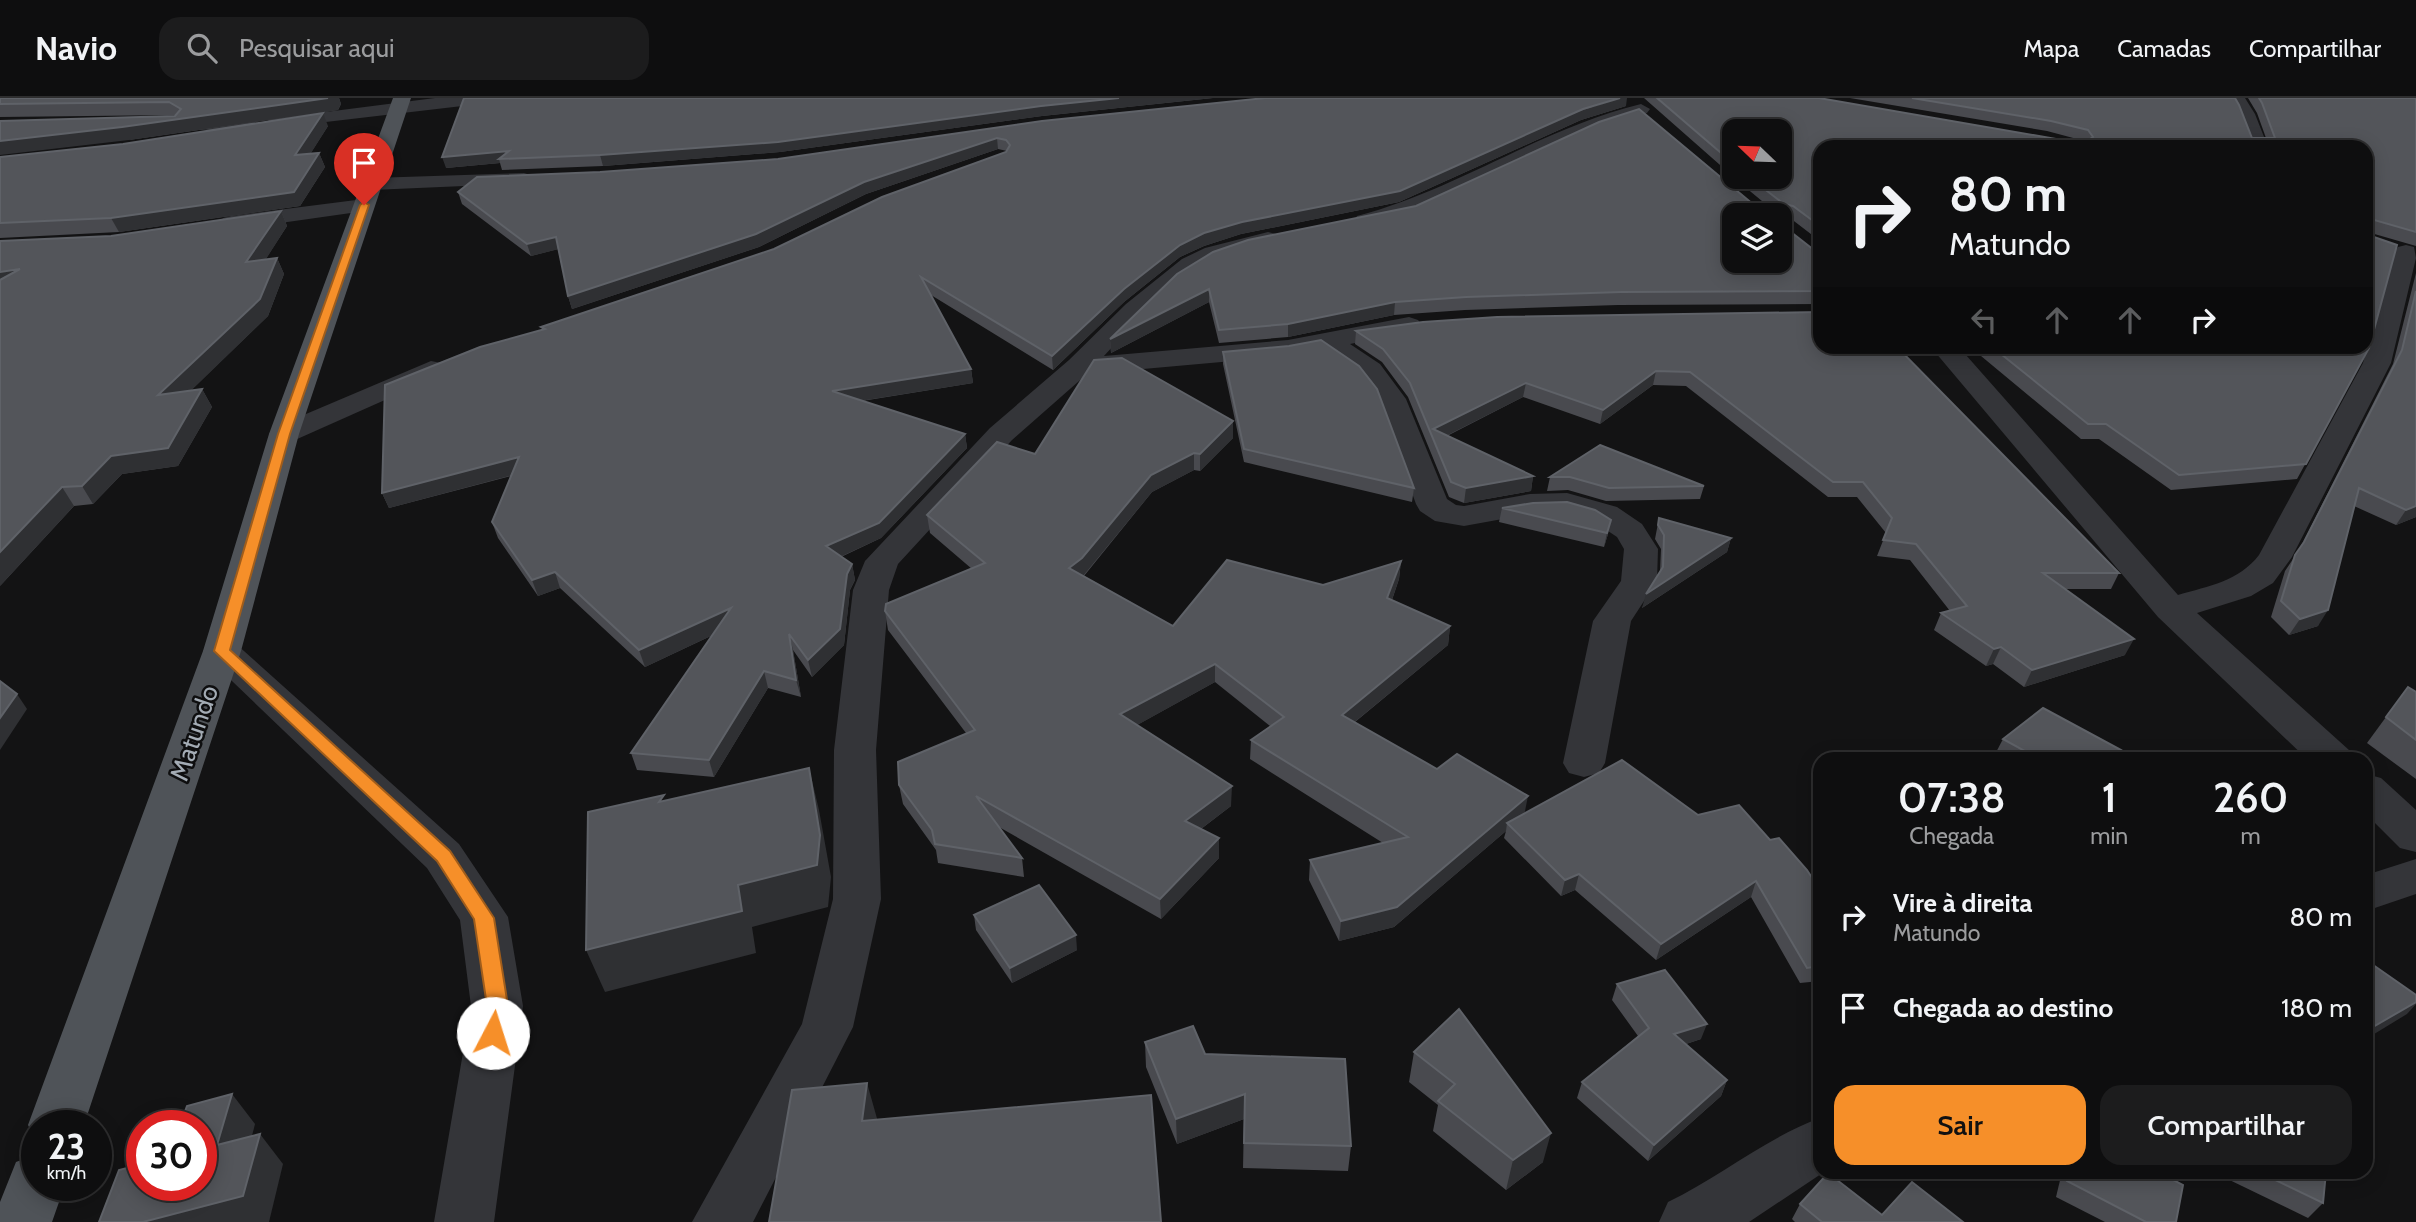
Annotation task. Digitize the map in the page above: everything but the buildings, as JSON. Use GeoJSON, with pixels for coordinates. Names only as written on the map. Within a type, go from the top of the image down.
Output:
{"type":"FeatureCollection","features":[{"type":"Feature","properties":{"kind":"main road","name":"Matundo"},"geometry":{"type":"LineString","coordinates":[[61,1110],[222,651],[284,434],[400,102]]}},
{"type":"Feature","properties":{"kind":"main road"},"geometry":{"type":"LineString","coordinates":[[22,1222],[30,1201]]}},
{"type":"Feature","properties":{"kind":"street"},"geometry":{"type":"LineString","coordinates":[[172,142],[400,102],[488,98]]}},
{"type":"Feature","properties":{"kind":"street"},"geometry":{"type":"LineString","coordinates":[[2236,98],[2246,114],[2255,140]]}},
{"type":"Feature","properties":{"kind":"street"},"geometry":{"type":"LineString","coordinates":[[722,1222],[827,1027],[856,899],[855,750],[871,590],[883,561],[1001,434],[1079,366],[1135,309],[1190,264],[1242,244],[1406,210],[1589,126],[1644,111]]}},
{"type":"Feature","properties":{"kind":"street"},"geometry":{"type":"LineString","coordinates":[[162,122],[258,127]]}},
{"type":"Feature","properties":{"kind":"street"},"geometry":{"type":"LineString","coordinates":[[213,226],[368,194],[549,178]]}},
{"type":"Feature","properties":{"kind":"street"},"geometry":{"type":"LineString","coordinates":[[2171,609],[2238,588],[2260,576],[2275,557],[2376,363],[2403,251]]}},
{"type":"Feature","properties":{"kind":"street"},"geometry":{"type":"LineString","coordinates":[[1079,366],[1288,348],[1394,326],[1429,323]]}},
{"type":"Feature","properties":{"kind":"street"},"geometry":{"type":"LineString","coordinates":[[1327,341],[1370,370],[1392,399],[1432,504],[1447,514],[1464,516],[1530,504],[1567,503],[1605,514],[1630,531],[1641,550],[1639,582],[1612,621],[1584,763]]}},
{"type":"Feature","properties":{"kind":"street"},"geometry":{"type":"LineString","coordinates":[[1950,354],[2171,609],[2325,752]]}},
{"type":"Feature","properties":{"kind":"street"},"geometry":{"type":"LineString","coordinates":[[284,434],[452,361]]}},
{"type":"Feature","properties":{"kind":"street"},"geometry":{"type":"LineString","coordinates":[[222,651],[443,856],[484,918],[497,1006],[464,1222]]}},
{"type":"Feature","properties":{"kind":"street"},"geometry":{"type":"LineString","coordinates":[[2373,796],[2416,836]]}},
{"type":"Feature","properties":{"kind":"street"},"geometry":{"type":"LineString","coordinates":[[2373,891],[2416,876]]}},
{"type":"Feature","properties":{"kind":"street"},"geometry":{"type":"LineString","coordinates":[[1689,1222],[1737,1197],[1813,1148]]}},
{"type":"Feature","properties":{"kind":"route"},"geometry":{"type":"LineString","coordinates":[[364,205],[284,434],[222,651],[443,856],[484,918],[497,1006],[493,1033]]}}]}
